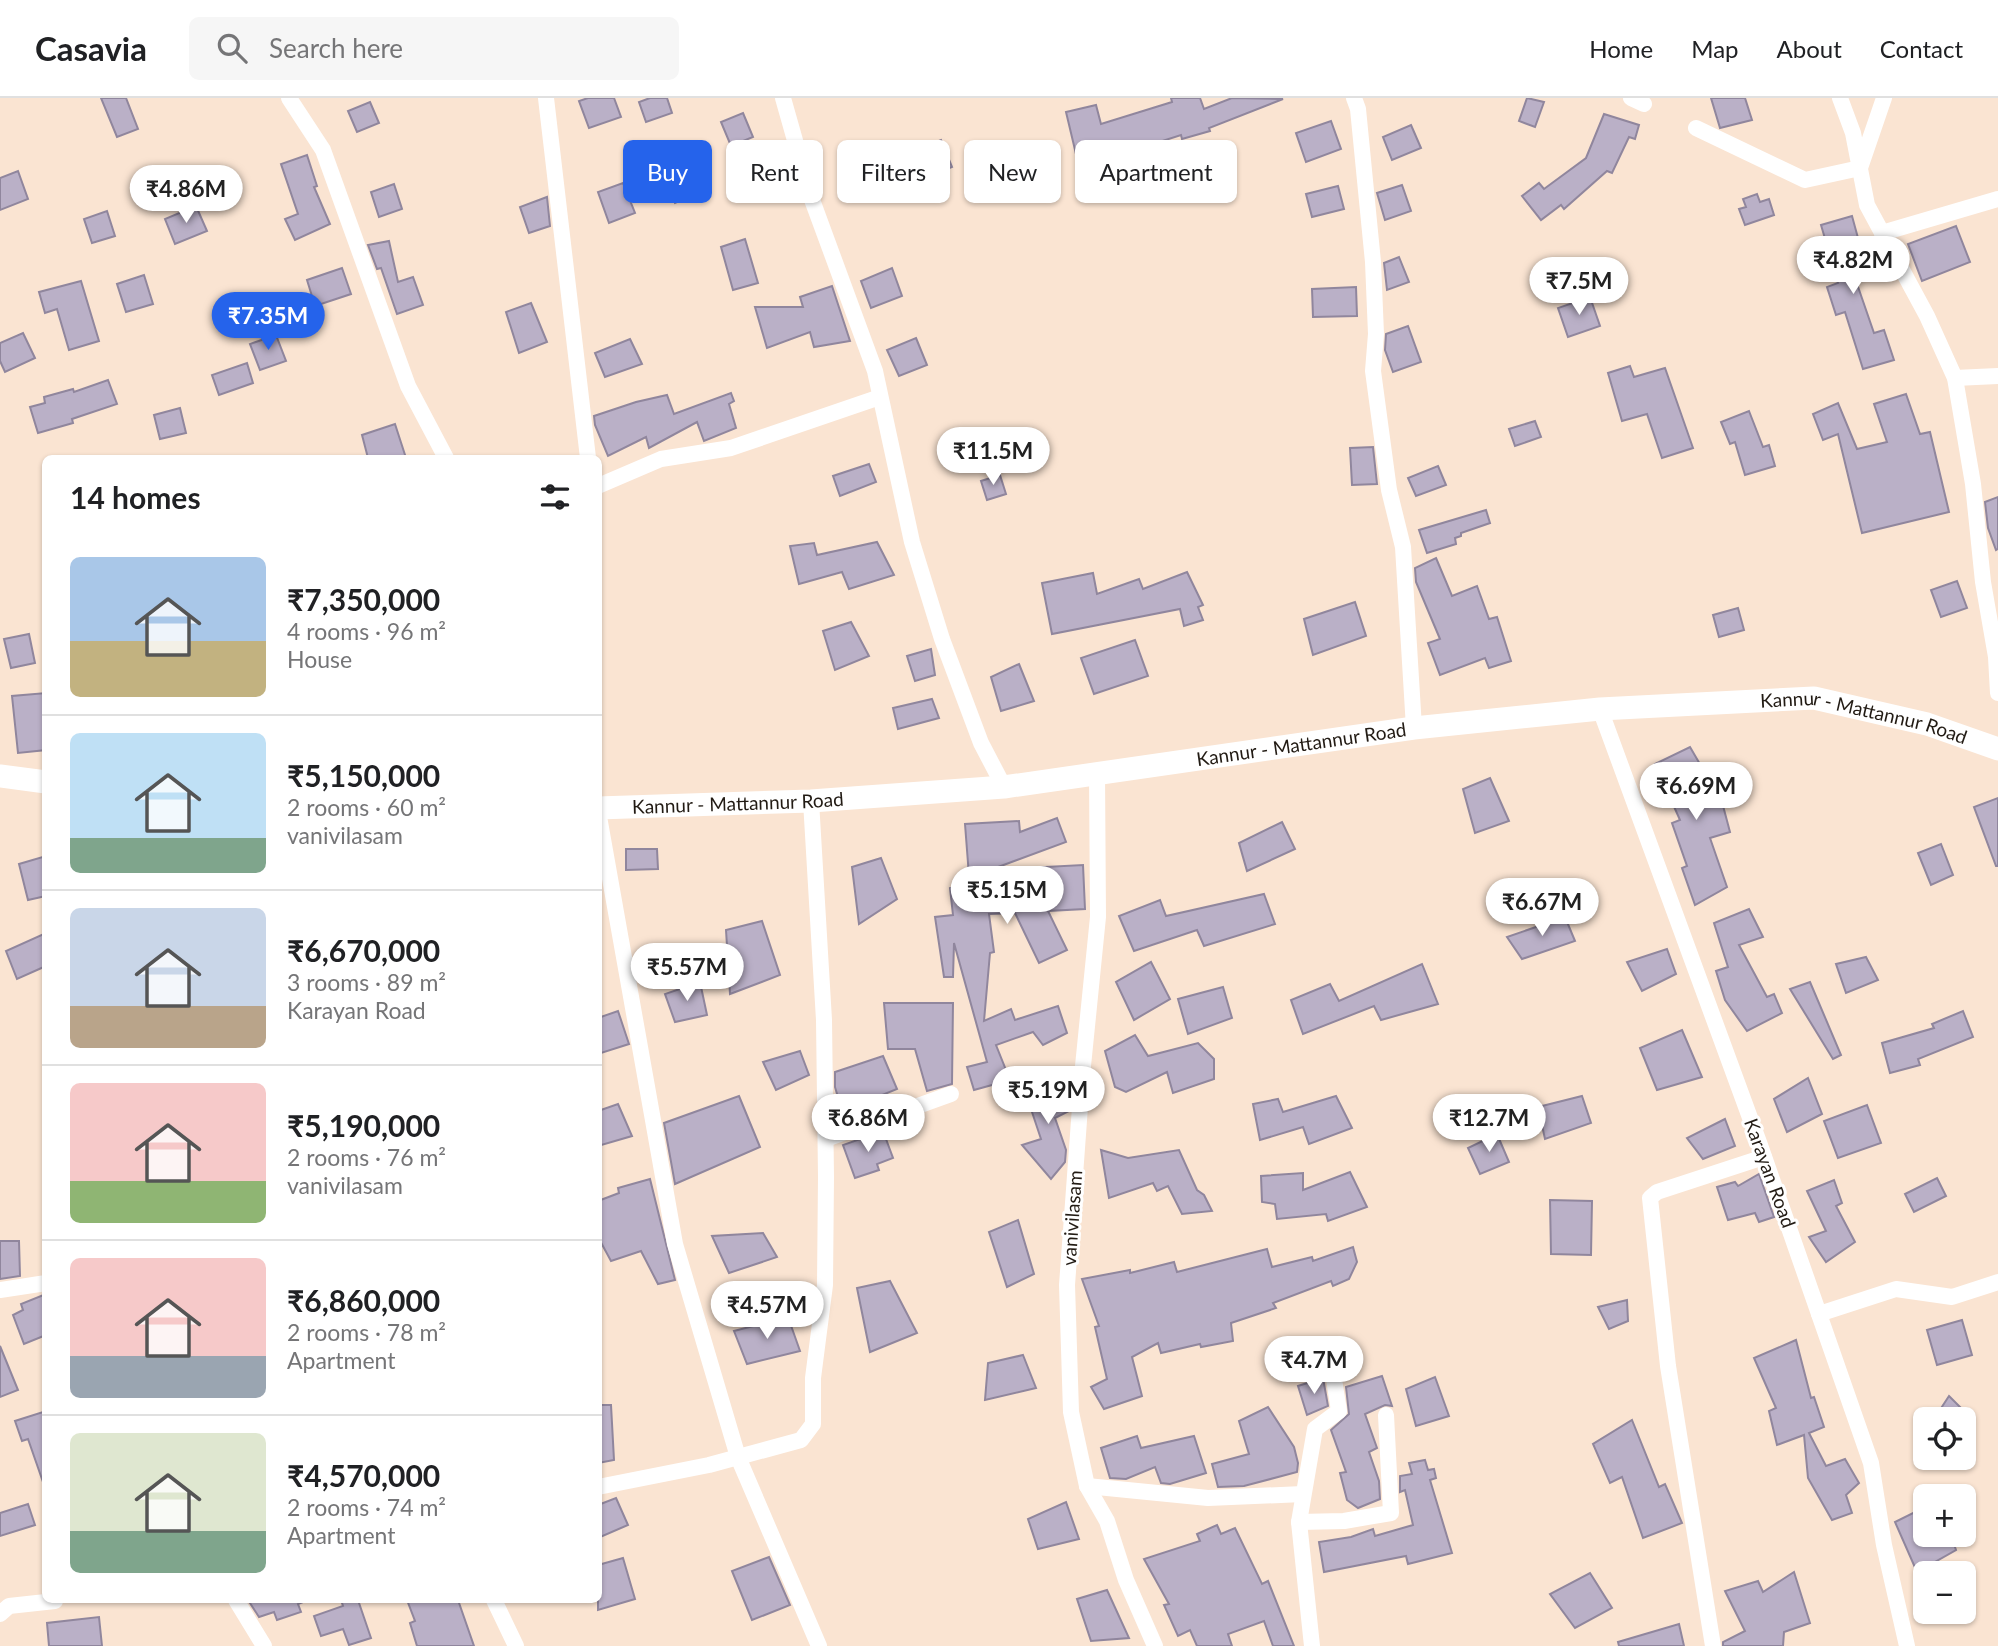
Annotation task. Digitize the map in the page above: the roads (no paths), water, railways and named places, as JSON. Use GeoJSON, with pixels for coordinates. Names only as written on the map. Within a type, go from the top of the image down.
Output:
{"type":"FeatureCollection","features":[{"type":"Feature","properties":{"kind":"main road","name":"Kannur - Mattannur Road"},"geometry":{"type":"LineString","coordinates":[[602,810],[1004,787],[1413,728],[1600,709],[1814,698],[1927,724],[1998,749]]}},
{"type":"Feature","properties":{"kind":"main road"},"geometry":{"type":"LineString","coordinates":[[0,776],[42,781]]}},
{"type":"Feature","properties":{"kind":"street"},"geometry":{"type":"LineString","coordinates":[[289,98],[323,150],[408,386],[444,455]]}},
{"type":"Feature","properties":{"kind":"street"},"geometry":{"type":"LineString","coordinates":[[546,98],[588,455]]}},
{"type":"Feature","properties":{"kind":"street"},"geometry":{"type":"LineString","coordinates":[[783,98],[811,197],[867,349],[912,542],[942,639],[981,743],[1004,787]]}},
{"type":"Feature","properties":{"kind":"street"},"geometry":{"type":"LineString","coordinates":[[1354,98],[1358,109],[1369,194],[1376,334],[1373,371],[1389,490],[1403,547],[1413,728]]}},
{"type":"Feature","properties":{"kind":"street"},"geometry":{"type":"LineString","coordinates":[[1840,98],[1853,133],[1867,205],[1927,316],[1955,378],[1973,484],[1983,582],[1996,657],[1998,693]]}},
{"type":"Feature","properties":{"kind":"street"},"geometry":{"type":"LineString","coordinates":[[1860,168],[1885,98]]}},
{"type":"Feature","properties":{"kind":"street"},"geometry":{"type":"LineString","coordinates":[[1696,128],[1805,180],[1860,168]]}},
{"type":"Feature","properties":{"kind":"street"},"geometry":{"type":"LineString","coordinates":[[1882,233],[1998,199]]}},
{"type":"Feature","properties":{"kind":"street"},"geometry":{"type":"LineString","coordinates":[[1955,378],[1998,376]]}},
{"type":"Feature","properties":{"kind":"street"},"geometry":{"type":"LineString","coordinates":[[602,484],[660,459],[731,448],[880,397]]}},
{"type":"Feature","properties":{"kind":"street","name":"Karayan Road"},"geometry":{"type":"LineString","coordinates":[[1600,709],[1765,1157],[1871,1463],[1884,1545],[1908,1646]]}},
{"type":"Feature","properties":{"kind":"street","name":"vanivilasam"},"geometry":{"type":"LineString","coordinates":[[1097,774],[1098,917],[1083,1066],[1067,1319],[1071,1412],[1087,1486],[1107,1521],[1126,1580],[1155,1646]]}},
{"type":"Feature","properties":{"kind":"street"},"geometry":{"type":"LineString","coordinates":[[602,1487],[738,1457],[800,1440],[813,1424],[813,1378],[825,1285],[826,1139],[824,1020],[811,800]]}},
{"type":"Feature","properties":{"kind":"street"},"geometry":{"type":"LineString","coordinates":[[602,833],[675,1244],[738,1457],[819,1646]]}},
{"type":"Feature","properties":{"kind":"street"},"geometry":{"type":"LineString","coordinates":[[826,1139],[951,1094]]}},
{"type":"Feature","properties":{"kind":"street"},"geometry":{"type":"LineString","coordinates":[[1713,1646],[1668,1366],[1650,1198],[1657,1192],[1765,1157]]}},
{"type":"Feature","properties":{"kind":"street"},"geometry":{"type":"LineString","coordinates":[[1819,1314],[1896,1289],[1952,1297],[1998,1282]]}},
{"type":"Feature","properties":{"kind":"street"},"geometry":{"type":"LineString","coordinates":[[0,1290],[42,1284]]}},
{"type":"Feature","properties":{"kind":"street"},"geometry":{"type":"LineString","coordinates":[[1312,1646],[1299,1522],[1315,1429],[1339,1411],[1333,1373]]}},
{"type":"Feature","properties":{"kind":"street"},"geometry":{"type":"LineString","coordinates":[[1299,1522],[1344,1521],[1391,1513],[1386,1415]]}},
{"type":"Feature","properties":{"kind":"street"},"geometry":{"type":"LineString","coordinates":[[1087,1486],[1208,1497],[1303,1494]]}},
{"type":"Feature","properties":{"kind":"street"},"geometry":{"type":"LineString","coordinates":[[0,1614],[9,1606],[42,1602]]}},
{"type":"Feature","properties":{"kind":"street"},"geometry":{"type":"LineString","coordinates":[[238,1603],[264,1646]]}},
{"type":"Feature","properties":{"kind":"street"},"geometry":{"type":"LineString","coordinates":[[495,1603],[516,1646]]}}]}
